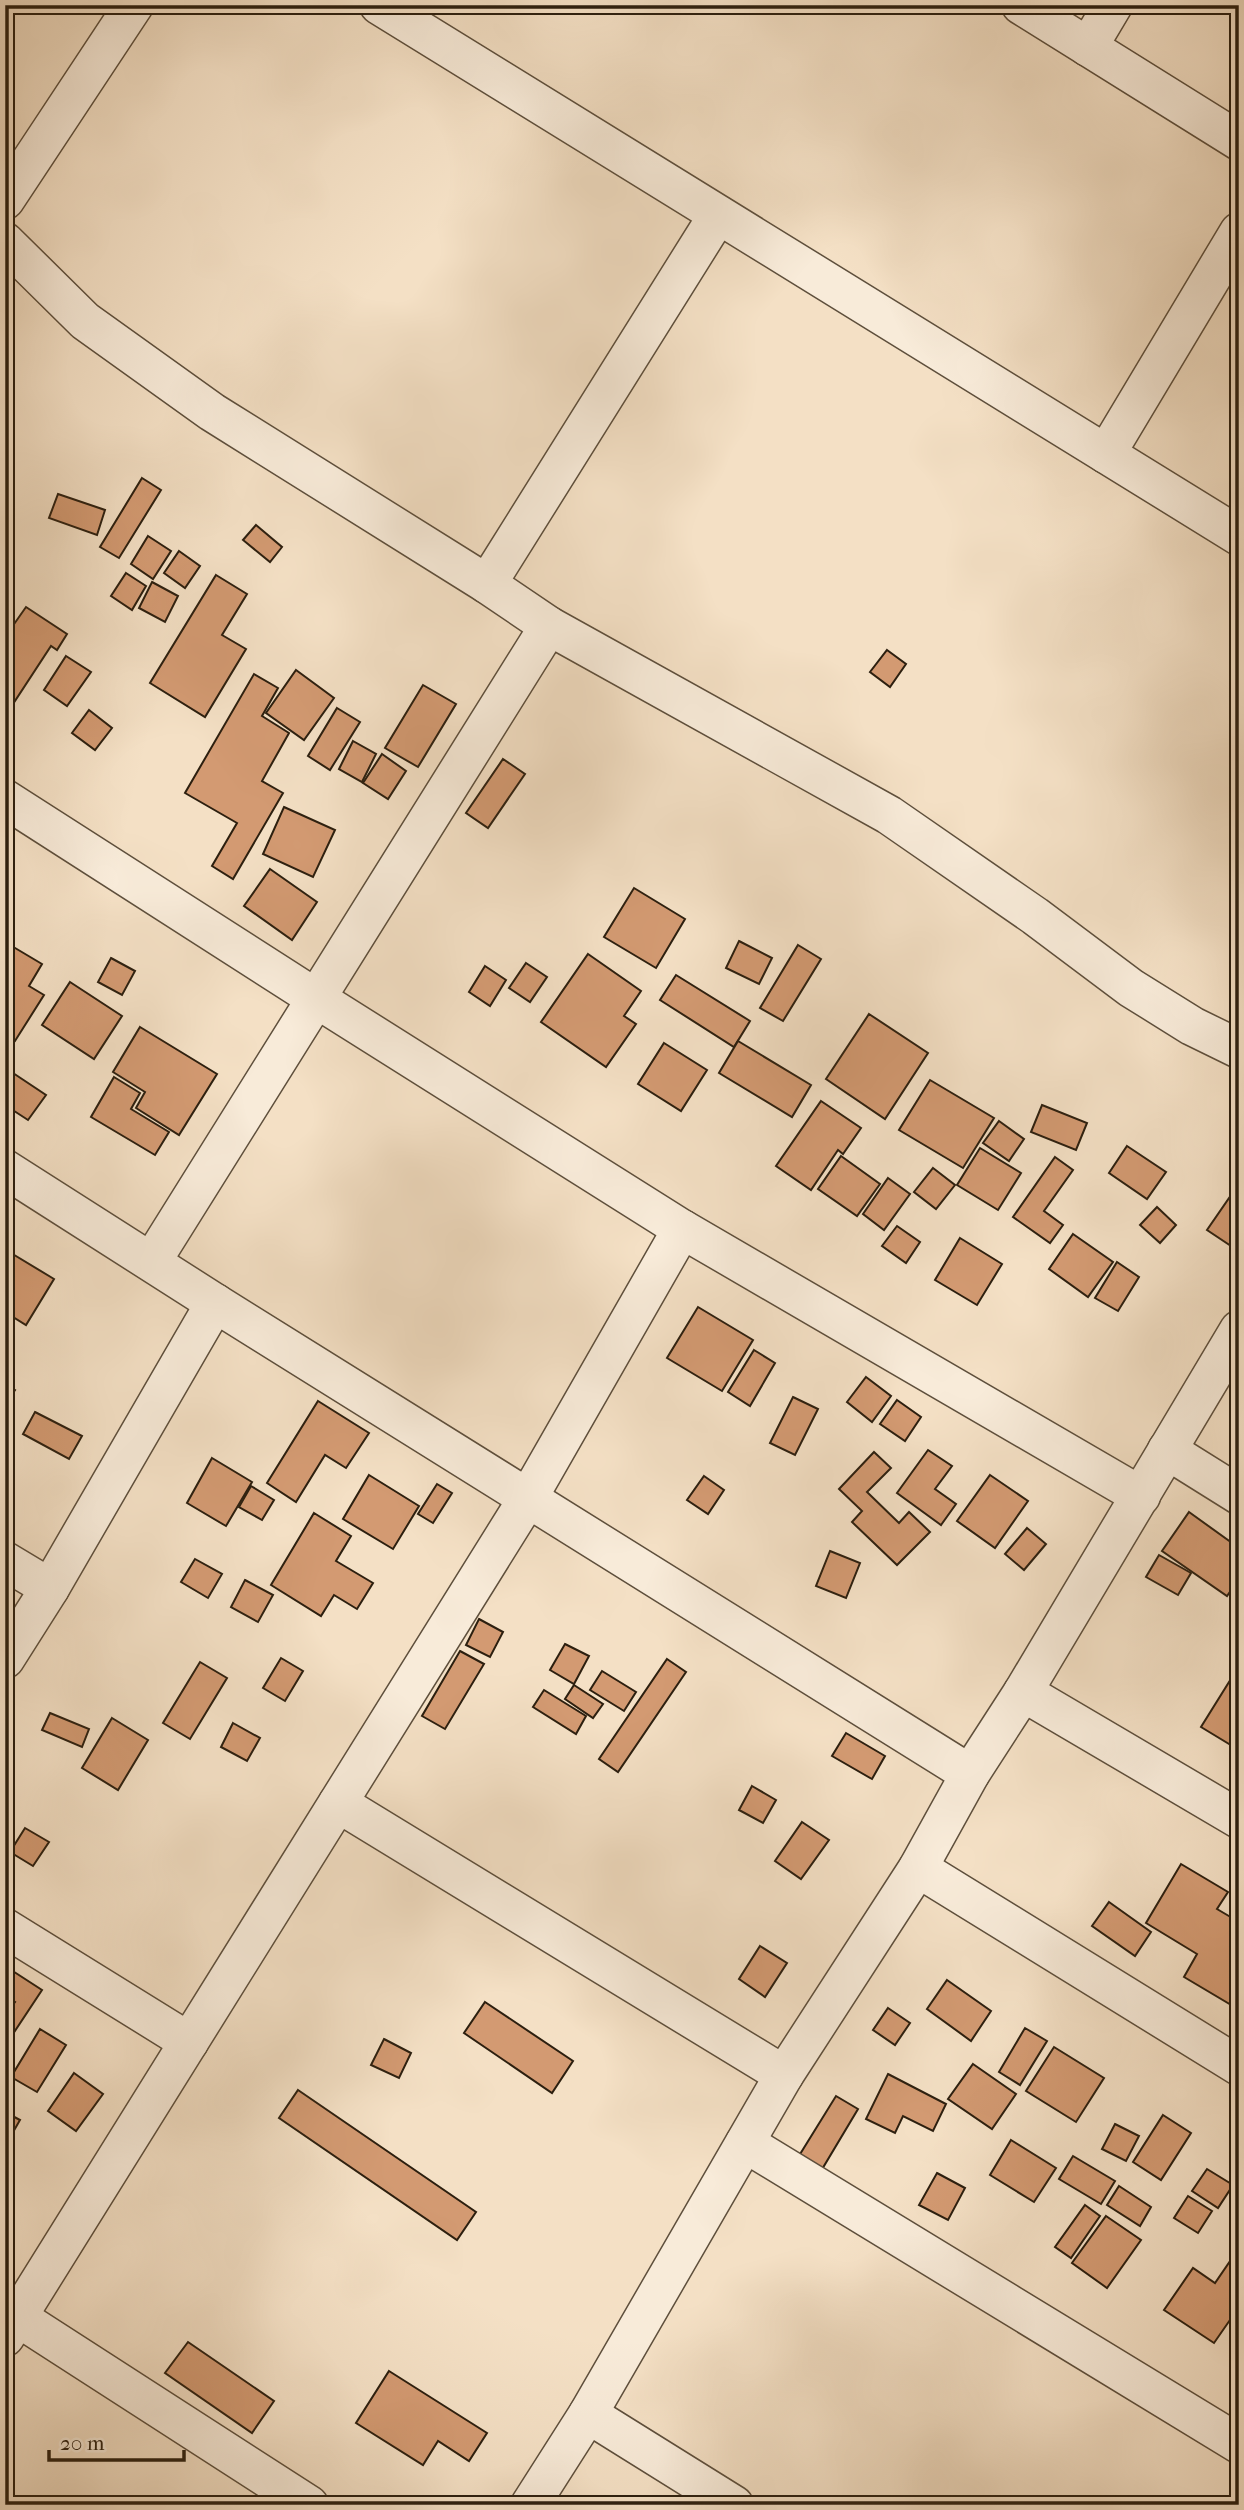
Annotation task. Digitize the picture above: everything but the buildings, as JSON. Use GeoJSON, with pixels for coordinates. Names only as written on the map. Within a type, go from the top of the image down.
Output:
{"type":"FeatureCollection","features":[{"type":"Feature","properties":{"kind":"street"},"geometry":{"type":"LineString","coordinates":[[5,200],[134,5]]}},
{"type":"Feature","properties":{"kind":"street"},"geometry":{"type":"LineString","coordinates":[[379,5],[1239,536]]}},
{"type":"Feature","properties":{"kind":"street"},"geometry":{"type":"LineString","coordinates":[[1021,5],[1239,141]]}},
{"type":"Feature","properties":{"kind":"street"},"geometry":{"type":"LineString","coordinates":[[1088,47],[1113,5]]}},
{"type":"Feature","properties":{"kind":"street"},"geometry":{"type":"LineString","coordinates":[[487,584],[718,215]]}},
{"type":"Feature","properties":{"kind":"street"},"geometry":{"type":"LineString","coordinates":[[1106,454],[1239,232]]}},
{"type":"Feature","properties":{"kind":"street"},"geometry":{"type":"LineString","coordinates":[[5,242],[85,321],[212,412],[549,625],[889,815],[1035,916],[1131,988],[1192,1026],[1239,1049]]}},
{"type":"Feature","properties":{"kind":"street"},"geometry":{"type":"LineString","coordinates":[[152,1261],[549,625]]}},
{"type":"Feature","properties":{"kind":"street"},"geometry":{"type":"LineString","coordinates":[[5,799],[682,1229],[1141,1496]]}},
{"type":"Feature","properties":{"kind":"street"},"geometry":{"type":"LineString","coordinates":[[5,1169],[215,1303],[970,1773]]}},
{"type":"Feature","properties":{"kind":"street"},"geometry":{"type":"LineString","coordinates":[[309,2505],[10,2321],[189,2042],[528,1498],[682,1229]]}},
{"type":"Feature","properties":{"kind":"street"},"geometry":{"type":"LineString","coordinates":[[5,1659],[50,1588],[215,1303]]}},
{"type":"Feature","properties":{"kind":"street"},"geometry":{"type":"LineString","coordinates":[[530,2505],[588,2414],[784,2075],[918,1868],[970,1773],[1023,1692],[1239,1330]]}},
{"type":"Feature","properties":{"kind":"street"},"geometry":{"type":"LineString","coordinates":[[1167,1450],[1239,1494]]}},
{"type":"Feature","properties":{"kind":"street"},"geometry":{"type":"LineString","coordinates":[[5,1561],[50,1588]]}},
{"type":"Feature","properties":{"kind":"street"},"geometry":{"type":"LineString","coordinates":[[1023,1692],[1239,1819]]}},
{"type":"Feature","properties":{"kind":"street"},"geometry":{"type":"LineString","coordinates":[[338,1803],[784,2075]]}},
{"type":"Feature","properties":{"kind":"street"},"geometry":{"type":"LineString","coordinates":[[918,1868],[1239,2066]]}},
{"type":"Feature","properties":{"kind":"street"},"geometry":{"type":"LineString","coordinates":[[5,1928],[189,2042]]}},
{"type":"Feature","properties":{"kind":"street"},"geometry":{"type":"LineString","coordinates":[[746,2143],[1239,2444]]}},
{"type":"Feature","properties":{"kind":"street"},"geometry":{"type":"LineString","coordinates":[[588,2414],[733,2505]]}}]}
